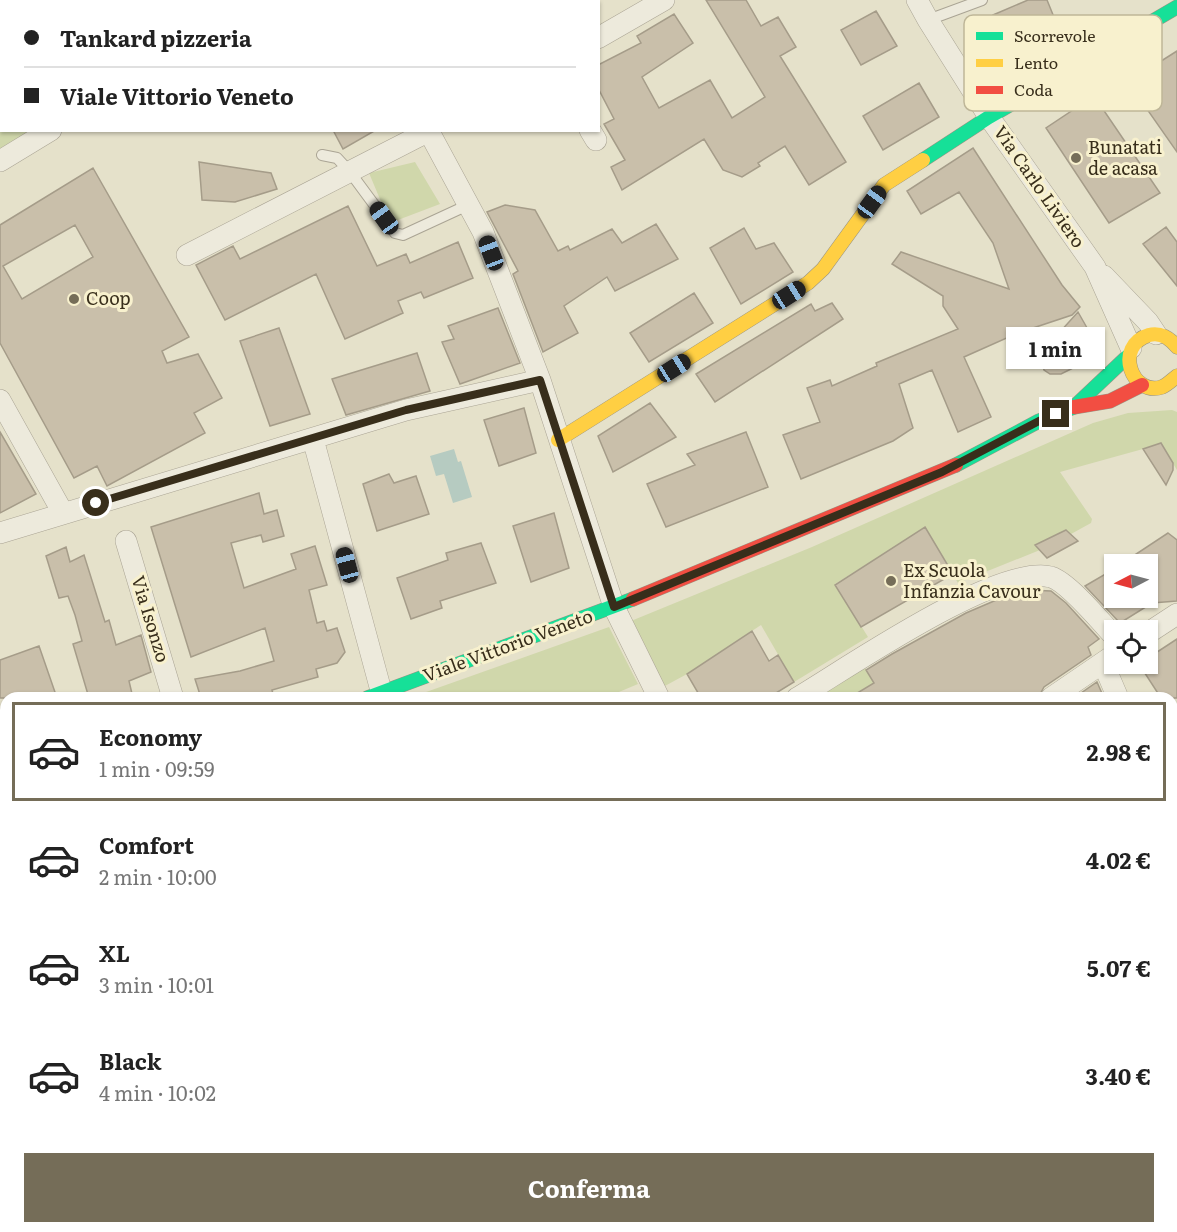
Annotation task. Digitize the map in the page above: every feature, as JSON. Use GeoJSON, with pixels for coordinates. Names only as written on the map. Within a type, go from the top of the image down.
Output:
{"type":"FeatureCollection","features":[{"type":"Feature","properties":{"kind":"main road"},"geometry":{"type":"LineString","coordinates":[[1162,16],[1177,7]]}},
{"type":"Feature","properties":{"kind":"main road"},"geometry":{"type":"LineString","coordinates":[[558,440],[808,283],[823,269],[884,185],[999,111]]}},
{"type":"Feature","properties":{"kind":"main road","name":"Viale Vittorio Veneto"},"geometry":{"type":"LineString","coordinates":[[389,692],[614,607],[942,472],[1039,421],[1074,407],[1130,352],[1142,337],[1169,337]]}},
{"type":"Feature","properties":{"kind":"main road"},"geometry":{"type":"LineString","coordinates":[[1130,352],[1130,373],[1142,385],[1158,388],[1171,400]]}},
{"type":"Feature","properties":{"kind":"main road"},"geometry":{"type":"LineString","coordinates":[[1158,388],[1172,382],[1177,376]]}},
{"type":"Feature","properties":{"kind":"main road"},"geometry":{"type":"LineString","coordinates":[[1074,407],[1101,405],[1121,398],[1142,385]]}},
{"type":"Feature","properties":{"kind":"street"},"geometry":{"type":"LineString","coordinates":[[600,37],[664,0]]}},
{"type":"Feature","properties":{"kind":"street","name":"Via Carlo Liviero"},"geometry":{"type":"LineString","coordinates":[[917,0],[964,77]]}},
{"type":"Feature","properties":{"kind":"street","name":"Via Carlo Liviero"},"geometry":{"type":"LineString","coordinates":[[985,111],[1095,267],[1130,352]]}},
{"type":"Feature","properties":{"kind":"street"},"geometry":{"type":"LineString","coordinates":[[0,161],[48,132]]}},
{"type":"Feature","properties":{"kind":"street"},"geometry":{"type":"LineString","coordinates":[[187,255],[427,132]]}},
{"type":"Feature","properties":{"kind":"street"},"geometry":{"type":"LineString","coordinates":[[430,132],[483,232],[540,380],[614,607],[656,692]]}},
{"type":"Feature","properties":{"kind":"street"},"geometry":{"type":"LineString","coordinates":[[1095,267],[1137,310],[1169,337]]}},
{"type":"Feature","properties":{"kind":"street"},"geometry":{"type":"LineString","coordinates":[[0,533],[406,410],[540,380]]}},
{"type":"Feature","properties":{"kind":"street"},"geometry":{"type":"LineString","coordinates":[[0,400],[63,513]]}},
{"type":"Feature","properties":{"kind":"street"},"geometry":{"type":"LineString","coordinates":[[313,439],[377,692]]}},
{"type":"Feature","properties":{"kind":"street","name":"Via Isonzo"},"geometry":{"type":"LineString","coordinates":[[126,541],[171,692]]}},
{"type":"Feature","properties":{"kind":"street"},"geometry":{"type":"LineString","coordinates":[[807,692],[886,643],[983,590],[1029,577],[1049,577],[1061,582],[1104,626]]}},
{"type":"Feature","properties":{"kind":"street"},"geometry":{"type":"LineString","coordinates":[[1158,626],[1177,614]]}},
{"type":"Feature","properties":{"kind":"street"},"geometry":{"type":"LineString","coordinates":[[1060,692],[1104,662]]}},
{"type":"Feature","properties":{"kind":"street"},"geometry":{"type":"LineString","coordinates":[[1112,674],[1117,692]]}},
{"type":"Feature","properties":{"kind":"lane"},"geometry":{"type":"LineString","coordinates":[[928,20],[982,0]]}},
{"type":"Feature","properties":{"kind":"lane"},"geometry":{"type":"LineString","coordinates":[[322,155],[337,158],[395,233],[403,235],[468,205]]}},
{"type":"Feature","properties":{"kind":"green space"},"geometry":{"type":"Polygon","coordinates":[[[0,132],[50,132],[0,161],[0,132]]]}},
{"type":"Feature","properties":{"kind":"green space"},"geometry":{"type":"Polygon","coordinates":[[[415,162],[440,204],[390,223],[369,173],[415,162]]]}},
{"type":"Feature","properties":{"kind":"green space"},"geometry":{"type":"Polygon","coordinates":[[[1172,410],[1177,412],[1177,470],[1161,444],[1060,472],[1092,519],[1091,523],[1071,534],[1066,530],[1036,545],[1040,550],[958,583],[925,528],[835,584],[868,637],[794,682],[761,625],[687,674],[663,687],[631,621],[812,547],[1093,423],[1128,413],[1172,410]]]}},
{"type":"Feature","properties":{"kind":"green space"},"geometry":{"type":"Polygon","coordinates":[[[609,627],[638,684],[619,692],[426,692],[609,627]]]}},
{"type":"Feature","properties":{"kind":"green space"},"geometry":{"type":"Polygon","coordinates":[[[864,666],[875,685],[863,692],[820,692],[864,666]]]}},
{"type":"Feature","properties":{"kind":"shaded area"},"geometry":{"type":"Polygon","coordinates":[[[454,449],[458,462],[461,461],[472,497],[453,503],[444,474],[436,476],[430,456],[454,449]]]}},
{"type":"Feature","properties":{"kind":"building"},"geometry":{"type":"Polygon","coordinates":[[[706,0],[746,0],[761,26],[778,17],[796,47],[780,56],[846,162],[809,185],[785,146],[758,163],[760,166],[742,177],[723,170],[704,139],[622,190],[611,167],[625,160],[604,124],[614,119],[600,92],[600,64],[641,43],[637,36],[674,14],[693,43],[642,77],[659,108],[710,80],[732,118],[765,97],[706,0]]]}},
{"type":"Feature","properties":{"kind":"building"},"geometry":{"type":"Polygon","coordinates":[[[1028,0],[1047,0],[1053,15],[993,15],[1028,0]]]}},
{"type":"Feature","properties":{"kind":"building"},"geometry":{"type":"Polygon","coordinates":[[[876,11],[897,46],[861,65],[841,30],[876,11]]]}},
{"type":"Feature","properties":{"kind":"building"},"geometry":{"type":"Polygon","coordinates":[[[1177,51],[1177,152],[1148,111],[1162,111],[1162,60],[1177,51]]]}},
{"type":"Feature","properties":{"kind":"building"},"geometry":{"type":"Polygon","coordinates":[[[919,83],[939,117],[883,150],[863,116],[919,83]]]}},
{"type":"Feature","properties":{"kind":"building"},"geometry":{"type":"Polygon","coordinates":[[[1072,111],[1104,111],[1160,193],[1109,223],[1046,128],[1072,111]]]}},
{"type":"Feature","properties":{"kind":"building"},"geometry":{"type":"Polygon","coordinates":[[[334,132],[373,132],[343,149],[334,132]]]}},
{"type":"Feature","properties":{"kind":"building"},"geometry":{"type":"Polygon","coordinates":[[[973,148],[1062,285],[1080,307],[1072,315],[1018,333],[964,357],[991,417],[958,432],[932,370],[899,384],[913,428],[893,441],[801,479],[783,435],[820,422],[807,388],[830,380],[832,386],[877,366],[876,363],[958,329],[943,306],[943,296],[892,264],[901,252],[1009,289],[993,243],[959,192],[921,214],[907,191],[973,148]]]}},
{"type":"Feature","properties":{"kind":"building"},"geometry":{"type":"Polygon","coordinates":[[[199,162],[271,173],[277,189],[235,202],[202,200],[199,162]]]}},
{"type":"Feature","properties":{"kind":"building"},"geometry":{"type":"Polygon","coordinates":[[[93,168],[189,337],[162,351],[167,363],[198,354],[222,398],[194,413],[205,433],[107,486],[97,466],[74,478],[0,343],[0,225],[93,168]],[[75,225],[3,266],[22,299],[93,257],[75,225]]]}},
{"type":"Feature","properties":{"kind":"building"},"geometry":{"type":"Polygon","coordinates":[[[505,205],[535,210],[558,251],[568,246],[570,250],[612,229],[622,243],[656,224],[678,259],[615,291],[607,277],[564,306],[578,333],[543,352],[513,274],[518,271],[487,212],[505,205]]]}},
{"type":"Feature","properties":{"kind":"building"},"geometry":{"type":"Polygon","coordinates":[[[348,206],[377,266],[406,254],[410,263],[458,242],[473,278],[424,298],[421,292],[398,301],[403,313],[345,339],[316,274],[225,320],[196,265],[233,246],[240,259],[348,206]]]}},
{"type":"Feature","properties":{"kind":"building"},"geometry":{"type":"Polygon","coordinates":[[[1166,227],[1177,242],[1177,286],[1143,244],[1166,227]]]}},
{"type":"Feature","properties":{"kind":"building"},"geometry":{"type":"Polygon","coordinates":[[[744,228],[756,249],[774,243],[793,272],[741,304],[710,248],[744,228]]]}},
{"type":"Feature","properties":{"kind":"building"},"geometry":{"type":"Polygon","coordinates":[[[694,293],[713,323],[649,362],[630,333],[694,293]]]}},
{"type":"Feature","properties":{"kind":"building"},"geometry":{"type":"Polygon","coordinates":[[[832,303],[843,319],[715,402],[696,374],[811,304],[815,311],[832,303]]]}},
{"type":"Feature","properties":{"kind":"building"},"geometry":{"type":"Polygon","coordinates":[[[498,308],[520,363],[460,384],[442,342],[454,339],[448,326],[498,308]]]}},
{"type":"Feature","properties":{"kind":"building"},"geometry":{"type":"Polygon","coordinates":[[[1078,312],[1099,349],[1084,362],[1071,369],[1061,374],[1050,374],[1044,370],[1040,354],[1078,312]]]}},
{"type":"Feature","properties":{"kind":"building"},"geometry":{"type":"Polygon","coordinates":[[[279,328],[310,414],[270,426],[240,341],[279,328]]]}},
{"type":"Feature","properties":{"kind":"building"},"geometry":{"type":"Polygon","coordinates":[[[417,353],[430,391],[346,415],[332,379],[417,353]]]}},
{"type":"Feature","properties":{"kind":"building"},"geometry":{"type":"Polygon","coordinates":[[[650,403],[676,437],[613,472],[598,436],[650,403]]]}},
{"type":"Feature","properties":{"kind":"building"},"geometry":{"type":"Polygon","coordinates":[[[524,408],[536,453],[499,466],[484,420],[524,408]]]}},
{"type":"Feature","properties":{"kind":"building"},"geometry":{"type":"Polygon","coordinates":[[[0,432],[36,494],[0,513],[0,432]]]}},
{"type":"Feature","properties":{"kind":"building"},"geometry":{"type":"Polygon","coordinates":[[[746,432],[768,487],[666,527],[647,484],[695,465],[687,454],[746,432]]]}},
{"type":"Feature","properties":{"kind":"building"},"geometry":{"type":"Polygon","coordinates":[[[1161,443],[1173,463],[1173,470],[1166,485],[1143,449],[1161,443]]]}},
{"type":"Feature","properties":{"kind":"building"},"geometry":{"type":"Polygon","coordinates":[[[389,474],[394,483],[416,476],[429,514],[377,531],[363,484],[389,474]]]}},
{"type":"Feature","properties":{"kind":"building"},"geometry":{"type":"Polygon","coordinates":[[[259,493],[264,514],[277,510],[284,536],[263,542],[261,535],[231,543],[244,588],[296,569],[291,554],[315,546],[327,585],[309,590],[317,623],[324,621],[327,631],[337,628],[345,652],[337,663],[316,669],[318,677],[272,690],[272,692],[199,692],[195,679],[240,671],[274,661],[265,628],[191,657],[151,527],[259,493]]]}},
{"type":"Feature","properties":{"kind":"building"},"geometry":{"type":"Polygon","coordinates":[[[554,513],[569,568],[531,582],[513,526],[554,513]]]}},
{"type":"Feature","properties":{"kind":"building"},"geometry":{"type":"Polygon","coordinates":[[[925,527],[953,574],[861,627],[835,585],[925,527]]]}},
{"type":"Feature","properties":{"kind":"building"},"geometry":{"type":"Polygon","coordinates":[[[1066,530],[1078,541],[1047,558],[1035,545],[1066,530]]]}},
{"type":"Feature","properties":{"kind":"building"},"geometry":{"type":"Polygon","coordinates":[[[1168,533],[1177,540],[1177,601],[1158,603],[1158,554],[1136,554],[1168,533]]]}},
{"type":"Feature","properties":{"kind":"building"},"geometry":{"type":"Polygon","coordinates":[[[481,543],[496,583],[440,601],[442,608],[411,619],[397,578],[448,560],[446,553],[481,543]]]}},
{"type":"Feature","properties":{"kind":"building"},"geometry":{"type":"Polygon","coordinates":[[[66,547],[70,562],[84,555],[105,622],[109,620],[116,645],[141,635],[151,672],[129,681],[132,692],[87,692],[73,644],[82,641],[75,615],[68,596],[59,598],[46,556],[66,547]]]}},
{"type":"Feature","properties":{"kind":"building"},"geometry":{"type":"Polygon","coordinates":[[[1104,575],[1104,606],[1085,586],[1104,575]]]}},
{"type":"Feature","properties":{"kind":"building"},"geometry":{"type":"Polygon","coordinates":[[[1029,590],[1051,591],[1066,603],[1099,639],[1088,647],[1091,655],[1044,687],[1041,692],[859,692],[874,683],[866,670],[966,613],[1001,598],[1029,590]]]}},
{"type":"Feature","properties":{"kind":"building"},"geometry":{"type":"Polygon","coordinates":[[[1106,608],[1144,608],[1125,620],[1117,620],[1106,608]]]}},
{"type":"Feature","properties":{"kind":"building"},"geometry":{"type":"Polygon","coordinates":[[[752,631],[769,661],[778,655],[794,682],[778,692],[698,692],[687,674],[752,631]]]}},
{"type":"Feature","properties":{"kind":"building"},"geometry":{"type":"Polygon","coordinates":[[[1177,639],[1177,692],[1157,692],[1145,674],[1158,674],[1158,651],[1177,639]]]}},
{"type":"Feature","properties":{"kind":"building"},"geometry":{"type":"Polygon","coordinates":[[[39,646],[55,692],[0,692],[0,660],[39,646]]]}},
{"type":"Feature","properties":{"kind":"building"},"geometry":{"type":"Polygon","coordinates":[[[1097,682],[1101,692],[1083,692],[1097,682]]]}},
{"type":"Feature","properties":{"kind":"traffic: fast"},"geometry":{"type":"LineString","coordinates":[[1162,16],[1177,7]]}},
{"type":"Feature","properties":{"kind":"traffic: fast"},"geometry":{"type":"LineString","coordinates":[[923,160],[999,111]]}},
{"type":"Feature","properties":{"kind":"traffic: fast"},"geometry":{"type":"LineString","coordinates":[[956,465],[1039,421],[1074,407],[1128,356]]}},
{"type":"Feature","properties":{"kind":"traffic: fast"},"geometry":{"type":"LineString","coordinates":[[383,692],[633,599]]}},
{"type":"Feature","properties":{"kind":"traffic: slow"},"geometry":{"type":"LineString","coordinates":[[558,440],[808,283],[823,269],[884,185],[923,160]]}},
{"type":"Feature","properties":{"kind":"traffic: slow"},"geometry":{"type":"LineString","coordinates":[[1177,347],[1164,336],[1149,335],[1138,341],[1129,359],[1135,378],[1142,385],[1151,388],[1162,387],[1177,376]]}},
{"type":"Feature","properties":{"kind":"traffic: jam"},"geometry":{"type":"LineString","coordinates":[[1074,407],[1110,401],[1142,385]]}},
{"type":"Feature","properties":{"kind":"traffic: jam"},"geometry":{"type":"LineString","coordinates":[[633,599],[956,465]]}},
{"type":"Feature","properties":{"kind":"place","name":"Bunatati de acasa"},"geometry":{"type":"Point","coordinates":[1076,158]}},
{"type":"Feature","properties":{"kind":"place","name":"Coop"},"geometry":{"type":"Point","coordinates":[74,299]}},
{"type":"Feature","properties":{"kind":"place","name":"Ex Scuola Infanzia Cavour"},"geometry":{"type":"Point","coordinates":[891,581]}},
{"type":"Feature","properties":{"kind":"route"},"geometry":{"type":"LineString","coordinates":[[96,503],[406,410],[540,380],[614,607],[942,472],[1056,414]]}}]}
